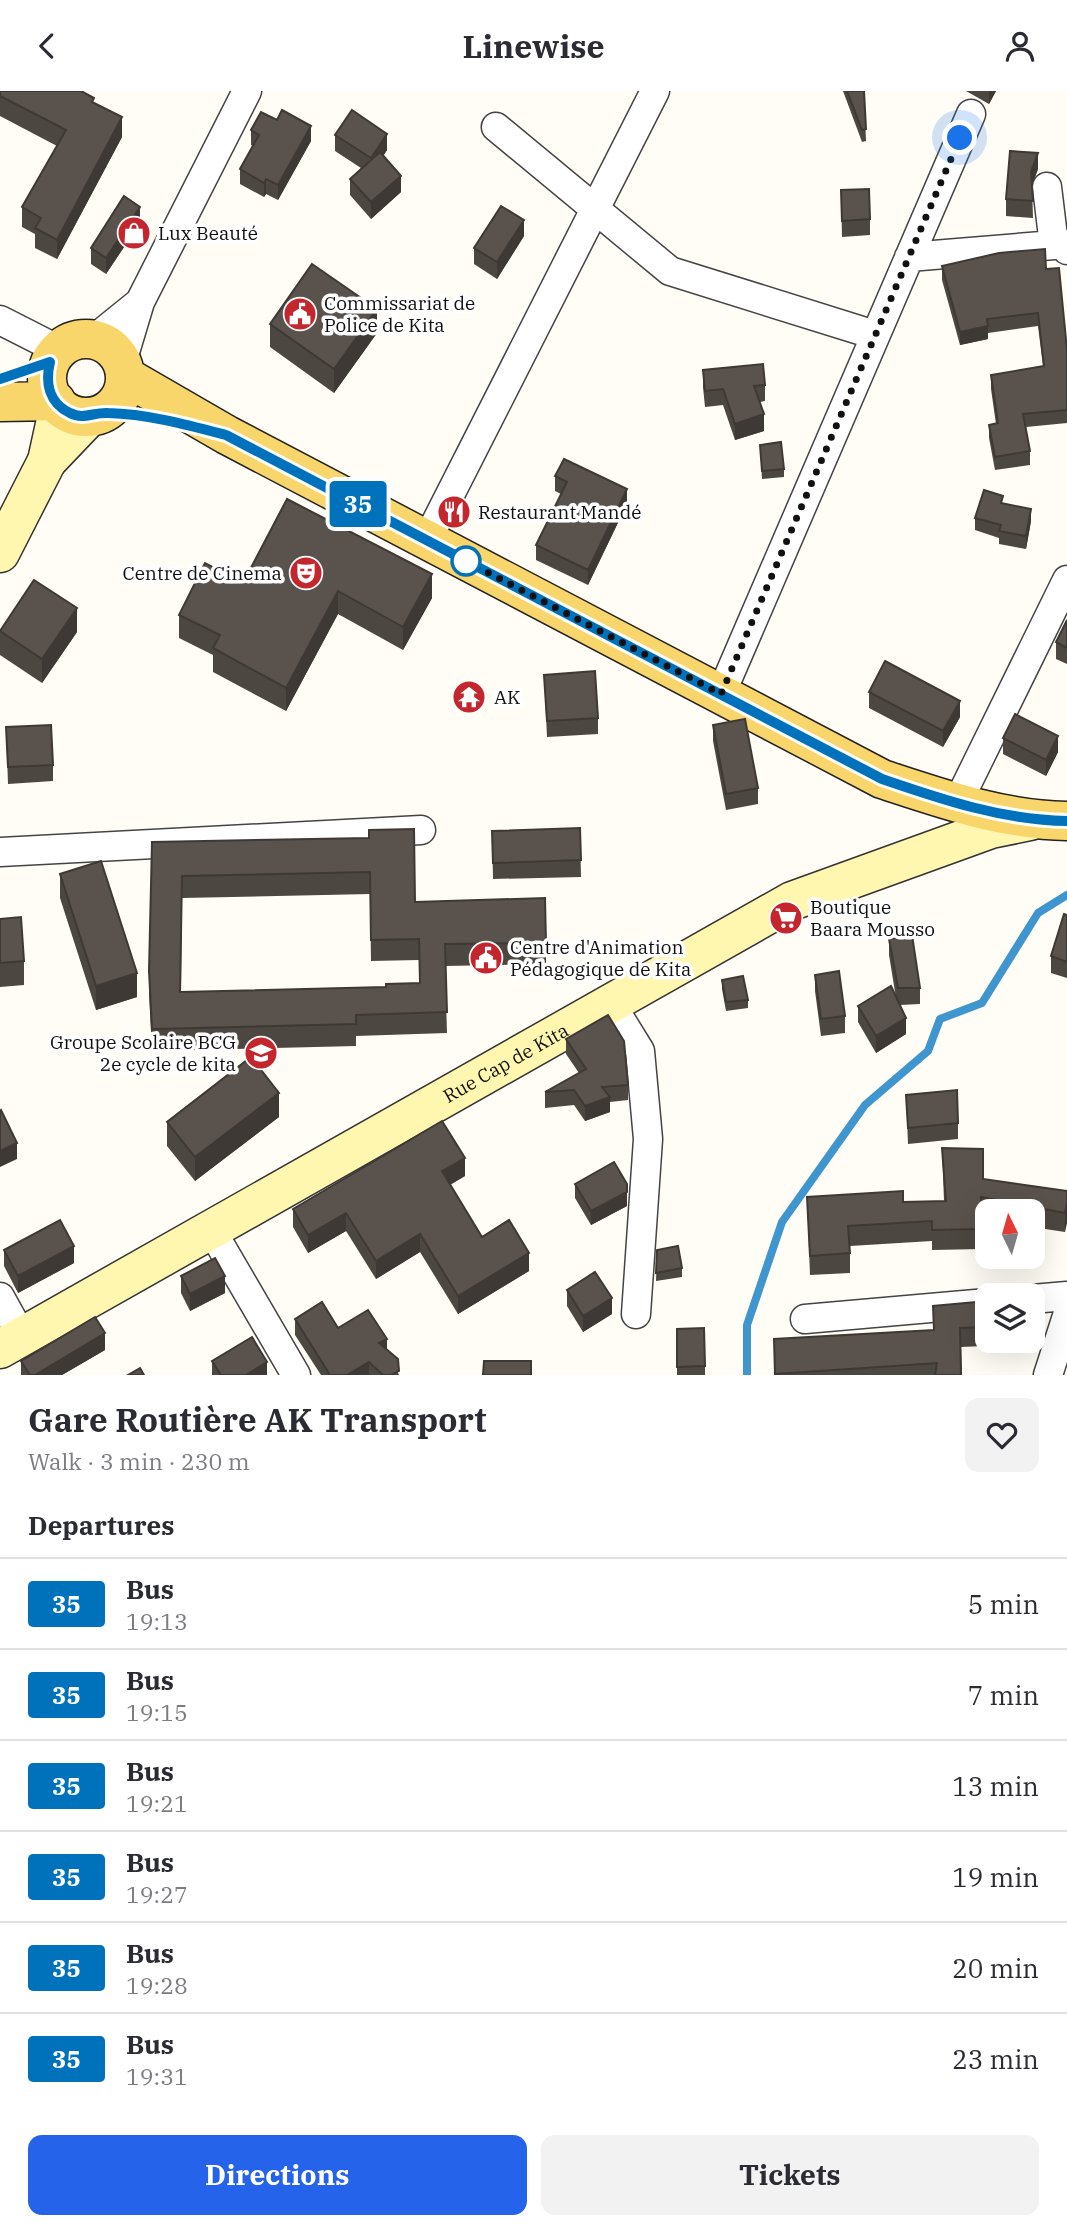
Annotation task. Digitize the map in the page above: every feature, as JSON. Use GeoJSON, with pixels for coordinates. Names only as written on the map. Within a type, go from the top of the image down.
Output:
{"type":"FeatureCollection","features":[{"type":"Feature","properties":{"kind":"main road"},"geometry":{"type":"LineString","coordinates":[[90,358],[124,390],[117,402],[77,409],[50,393],[47,377],[90,358]]}},
{"type":"Feature","properties":{"kind":"main road"},"geometry":{"type":"LineString","coordinates":[[0,379],[90,358],[226,435],[882,779],[957,804],[1030,821],[1067,821]]}},
{"type":"Feature","properties":{"kind":"main road"},"geometry":{"type":"LineString","coordinates":[[0,402],[169,421],[226,435]]}},
{"type":"Feature","properties":{"kind":"street"},"geometry":{"type":"LineString","coordinates":[[0,320],[90,358],[139,302],[247,91]]}},
{"type":"Feature","properties":{"kind":"street"},"geometry":{"type":"LineString","coordinates":[[427,540],[655,91]]}},
{"type":"Feature","properties":{"kind":"street"},"geometry":{"type":"LineString","coordinates":[[721,694],[971,114]]}},
{"type":"Feature","properties":{"kind":"street"},"geometry":{"type":"LineString","coordinates":[[496,127],[670,271],[875,335]]}},
{"type":"Feature","properties":{"kind":"street"},"geometry":{"type":"LineString","coordinates":[[909,257],[1060,247],[1047,187]]}},
{"type":"Feature","properties":{"kind":"street"},"geometry":{"type":"LineString","coordinates":[[0,553],[77,409]]}},
{"type":"Feature","properties":{"kind":"street"},"geometry":{"type":"LineString","coordinates":[[957,804],[1067,580]]}},
{"type":"Feature","properties":{"kind":"street","name":"Rue Cap de Kita"},"geometry":{"type":"LineString","coordinates":[[10,1342],[212,1231],[792,901],[991,829],[1030,821]]}},
{"type":"Feature","properties":{"kind":"street"},"geometry":{"type":"LineString","coordinates":[[0,852],[421,830]]}},
{"type":"Feature","properties":{"kind":"street"},"geometry":{"type":"LineString","coordinates":[[611,1004],[640,1051],[648,1139],[636,1314]]}},
{"type":"Feature","properties":{"kind":"street"},"geometry":{"type":"LineString","coordinates":[[212,1231],[296,1375]]}},
{"type":"Feature","properties":{"kind":"street"},"geometry":{"type":"LineString","coordinates":[[1045,1298],[1067,1296]]}},
{"type":"Feature","properties":{"kind":"street"},"geometry":{"type":"LineString","coordinates":[[0,1297],[10,1342]]}},
{"type":"Feature","properties":{"kind":"street"},"geometry":{"type":"LineString","coordinates":[[805,1319],[975,1304]]}},
{"type":"Feature","properties":{"kind":"street"},"geometry":{"type":"LineString","coordinates":[[1048,1375],[1067,1316]]}},
{"type":"Feature","properties":{"kind":"building"},"geometry":{"type":"Polygon","coordinates":[[[0,91],[81,91],[94,98],[92,102],[122,117],[57,240],[35,228],[41,218],[22,207],[66,130],[0,96],[0,91]]]}},
{"type":"Feature","properties":{"kind":"building"},"geometry":{"type":"Polygon","coordinates":[[[847,91],[864,91],[866,129],[862,130],[847,91]]]}},
{"type":"Feature","properties":{"kind":"building"},"geometry":{"type":"Polygon","coordinates":[[[282,110],[311,126],[278,185],[266,179],[264,183],[240,169],[259,135],[251,130],[261,112],[277,120],[282,110]]]}},
{"type":"Feature","properties":{"kind":"building"},"geometry":{"type":"Polygon","coordinates":[[[352,110],[387,134],[371,158],[335,135],[352,110]]]}},
{"type":"Feature","properties":{"kind":"building"},"geometry":{"type":"Polygon","coordinates":[[[1010,151],[1038,153],[1031,172],[1033,201],[1006,199],[1010,151]]]}},
{"type":"Feature","properties":{"kind":"building"},"geometry":{"type":"Polygon","coordinates":[[[380,152],[401,176],[371,202],[350,179],[380,152]]]}},
{"type":"Feature","properties":{"kind":"building"},"geometry":{"type":"Polygon","coordinates":[[[869,189],[870,219],[842,221],[841,190],[869,189]]]}},
{"type":"Feature","properties":{"kind":"building"},"geometry":{"type":"Polygon","coordinates":[[[124,196],[140,207],[106,258],[91,248],[124,196]]]}},
{"type":"Feature","properties":{"kind":"building"},"geometry":{"type":"Polygon","coordinates":[[[501,206],[524,220],[497,262],[474,248],[501,206]]]}},
{"type":"Feature","properties":{"kind":"building"},"geometry":{"type":"Polygon","coordinates":[[[1045,249],[1046,269],[1059,268],[1067,350],[1067,410],[1023,414],[1030,451],[995,457],[989,425],[998,423],[991,375],[1044,366],[1038,313],[987,319],[988,326],[960,332],[942,266],[999,253],[1045,249]]]}},
{"type":"Feature","properties":{"kind":"building"},"geometry":{"type":"Polygon","coordinates":[[[312,264],[377,309],[334,369],[270,324],[312,264]]]}},
{"type":"Feature","properties":{"kind":"building"},"geometry":{"type":"Polygon","coordinates":[[[763,364],[765,385],[754,386],[764,414],[735,424],[723,389],[705,391],[703,370],[763,364]]]}},
{"type":"Feature","properties":{"kind":"building"},"geometry":{"type":"Polygon","coordinates":[[[781,442],[784,469],[762,471],[760,445],[781,442]]]}},
{"type":"Feature","properties":{"kind":"building"},"geometry":{"type":"Polygon","coordinates":[[[564,459],[627,489],[588,570],[536,545],[567,482],[555,476],[564,459]]]}},
{"type":"Feature","properties":{"kind":"building"},"geometry":{"type":"Polygon","coordinates":[[[984,490],[1003,496],[1001,503],[1031,509],[1026,536],[999,531],[1001,525],[975,518],[984,490]]]}},
{"type":"Feature","properties":{"kind":"building"},"geometry":{"type":"Polygon","coordinates":[[[287,499],[432,574],[403,627],[338,591],[286,688],[213,648],[220,635],[179,615],[205,563],[243,583],[287,499]]]}},
{"type":"Feature","properties":{"kind":"building"},"geometry":{"type":"Polygon","coordinates":[[[34,580],[77,608],[42,659],[0,631],[34,580]]]}},
{"type":"Feature","properties":{"kind":"building"},"geometry":{"type":"Polygon","coordinates":[[[1067,620],[1067,648],[1056,642],[1067,620]]]}},
{"type":"Feature","properties":{"kind":"building"},"geometry":{"type":"Polygon","coordinates":[[[885,661],[960,701],[943,731],[869,692],[885,661]]]}},
{"type":"Feature","properties":{"kind":"building"},"geometry":{"type":"Polygon","coordinates":[[[595,671],[598,718],[547,721],[544,675],[595,671]]]}},
{"type":"Feature","properties":{"kind":"building"},"geometry":{"type":"Polygon","coordinates":[[[1015,714],[1058,736],[1046,760],[1003,738],[1015,714]]]}},
{"type":"Feature","properties":{"kind":"building"},"geometry":{"type":"Polygon","coordinates":[[[745,719],[758,788],[726,794],[713,725],[745,719]]]}},
{"type":"Feature","properties":{"kind":"building"},"geometry":{"type":"Polygon","coordinates":[[[51,725],[53,765],[8,767],[6,727],[51,725]]]}},
{"type":"Feature","properties":{"kind":"building"},"geometry":{"type":"Polygon","coordinates":[[[580,828],[581,860],[493,863],[492,831],[580,828]]]}},
{"type":"Feature","properties":{"kind":"building"},"geometry":{"type":"Polygon","coordinates":[[[414,829],[415,902],[545,898],[546,943],[445,944],[447,1012],[356,1015],[356,1024],[152,1029],[149,971],[152,842],[369,838],[369,830],[414,829]],[[370,872],[182,876],[180,992],[386,987],[386,984],[420,983],[419,939],[371,940],[370,872]]]}},
{"type":"Feature","properties":{"kind":"building"},"geometry":{"type":"Polygon","coordinates":[[[101,861],[137,973],[96,986],[60,874],[101,861]]]}},
{"type":"Feature","properties":{"kind":"building"},"geometry":{"type":"Polygon","coordinates":[[[1064,914],[1067,915],[1067,962],[1051,956],[1064,914]]]}},
{"type":"Feature","properties":{"kind":"building"},"geometry":{"type":"Polygon","coordinates":[[[21,917],[24,961],[0,963],[0,919],[21,917]]]}},
{"type":"Feature","properties":{"kind":"building"},"geometry":{"type":"Polygon","coordinates":[[[912,935],[920,988],[898,988],[889,939],[912,935]]]}},
{"type":"Feature","properties":{"kind":"building"},"geometry":{"type":"Polygon","coordinates":[[[839,971],[845,1016],[821,1019],[815,975],[839,971]]]}},
{"type":"Feature","properties":{"kind":"building"},"geometry":{"type":"Polygon","coordinates":[[[743,976],[748,1000],[726,1002],[722,980],[743,976]]]}},
{"type":"Feature","properties":{"kind":"building"},"geometry":{"type":"Polygon","coordinates":[[[891,986],[906,1018],[876,1036],[858,1006],[891,986]]]}},
{"type":"Feature","properties":{"kind":"building"},"geometry":{"type":"Polygon","coordinates":[[[608,1015],[624,1041],[628,1085],[602,1087],[610,1097],[585,1106],[574,1090],[545,1092],[586,1069],[566,1039],[608,1015]]]}},
{"type":"Feature","properties":{"kind":"building"},"geometry":{"type":"Polygon","coordinates":[[[251,1057],[279,1093],[195,1157],[167,1122],[251,1057]]]}},
{"type":"Feature","properties":{"kind":"building"},"geometry":{"type":"Polygon","coordinates":[[[957,1090],[958,1123],[908,1128],[906,1095],[957,1090]]]}},
{"type":"Feature","properties":{"kind":"building"},"geometry":{"type":"Polygon","coordinates":[[[0,1111],[17,1143],[0,1151],[0,1111]]]}},
{"type":"Feature","properties":{"kind":"building"},"geometry":{"type":"Polygon","coordinates":[[[442,1121],[465,1158],[442,1171],[482,1237],[509,1220],[529,1253],[458,1296],[420,1234],[376,1261],[346,1213],[308,1235],[293,1209],[442,1121]]]}},
{"type":"Feature","properties":{"kind":"building"},"geometry":{"type":"Polygon","coordinates":[[[942,1148],[983,1149],[983,1179],[1067,1191],[1065,1213],[1045,1209],[1045,1199],[981,1197],[975,1199],[975,1229],[932,1230],[932,1221],[848,1226],[850,1253],[810,1256],[807,1197],[903,1191],[903,1202],[946,1201],[942,1148]]]}},
{"type":"Feature","properties":{"kind":"building"},"geometry":{"type":"Polygon","coordinates":[[[614,1162],[627,1184],[627,1192],[591,1211],[575,1184],[614,1162]]]}},
{"type":"Feature","properties":{"kind":"building"},"geometry":{"type":"Polygon","coordinates":[[[60,1220],[74,1246],[18,1276],[4,1250],[60,1220]]]}},
{"type":"Feature","properties":{"kind":"building"},"geometry":{"type":"Polygon","coordinates":[[[678,1246],[682,1268],[656,1273],[657,1250],[678,1246]]]}},
{"type":"Feature","properties":{"kind":"building"},"geometry":{"type":"Polygon","coordinates":[[[215,1258],[225,1276],[190,1294],[181,1276],[215,1258]]]}},
{"type":"Feature","properties":{"kind":"building"},"geometry":{"type":"Polygon","coordinates":[[[595,1272],[612,1298],[583,1316],[567,1290],[595,1272]]]}},
{"type":"Feature","properties":{"kind":"building"},"geometry":{"type":"Polygon","coordinates":[[[322,1302],[338,1328],[368,1310],[387,1339],[379,1343],[398,1359],[399,1371],[383,1375],[369,1362],[347,1375],[330,1375],[295,1319],[322,1302]]]}},
{"type":"Feature","properties":{"kind":"building"},"geometry":{"type":"Polygon","coordinates":[[[975,1302],[975,1327],[960,1328],[961,1375],[935,1375],[937,1363],[775,1374],[774,1339],[934,1330],[933,1306],[975,1302]]]}},
{"type":"Feature","properties":{"kind":"building"},"geometry":{"type":"Polygon","coordinates":[[[95,1317],[105,1333],[35,1375],[30,1375],[21,1361],[95,1317]]]}},
{"type":"Feature","properties":{"kind":"building"},"geometry":{"type":"Polygon","coordinates":[[[704,1328],[705,1366],[677,1367],[677,1329],[704,1328]]]}},
{"type":"Feature","properties":{"kind":"building"},"geometry":{"type":"Polygon","coordinates":[[[252,1337],[267,1362],[246,1375],[221,1375],[212,1361],[252,1337]]]}},
{"type":"Feature","properties":{"kind":"building"},"geometry":{"type":"Polygon","coordinates":[[[484,1361],[531,1361],[531,1375],[483,1375],[484,1361]]]}},
{"type":"Feature","properties":{"kind":"building"},"geometry":{"type":"Polygon","coordinates":[[[140,1368],[144,1375],[128,1375],[140,1368]]]}},
{"type":"Feature","properties":{"kind":"waterway"},"geometry":{"type":"LineString","coordinates":[[747,1375],[747,1325],[782,1222],[865,1105],[928,1051],[940,1019],[982,1003],[1038,913],[1067,895]]}},
{"type":"Feature","properties":{"kind":"bus line","name":"35"},"geometry":{"type":"LineString","coordinates":[[0,379],[50,362],[47,377],[50,393],[59,406],[73,415],[89,417],[105,412],[169,421],[226,435],[882,779],[957,804],[1030,821],[1067,821]]}},
{"type":"Feature","properties":{"kind":"place","name":"Lux Beauté"},"geometry":{"type":"Point","coordinates":[134,233]}},
{"type":"Feature","properties":{"kind":"place","name":"Commissariat de Police de Kita"},"geometry":{"type":"Point","coordinates":[300,314]}},
{"type":"Feature","properties":{"kind":"place","name":"Restaurant Mandé"},"geometry":{"type":"Point","coordinates":[454,512]}},
{"type":"Feature","properties":{"kind":"place","name":"Centre de Cinema"},"geometry":{"type":"Point","coordinates":[306,573]}},
{"type":"Feature","properties":{"kind":"place","name":"AK"},"geometry":{"type":"Point","coordinates":[469,697]}},
{"type":"Feature","properties":{"kind":"place","name":"Boutique Baara Mousso"},"geometry":{"type":"Point","coordinates":[786,918]}},
{"type":"Feature","properties":{"kind":"place","name":"Centre d'Animation Pédagogique de Kita"},"geometry":{"type":"Point","coordinates":[486,958]}},
{"type":"Feature","properties":{"kind":"place","name":"Groupe Scolaire BCG 2e cycle de kita"},"geometry":{"type":"Point","coordinates":[261,1053]}},
{"type":"Feature","properties":{"kind":"route"},"geometry":{"type":"LineString","coordinates":[[466,561],[721,694],[960,138]]}}]}
